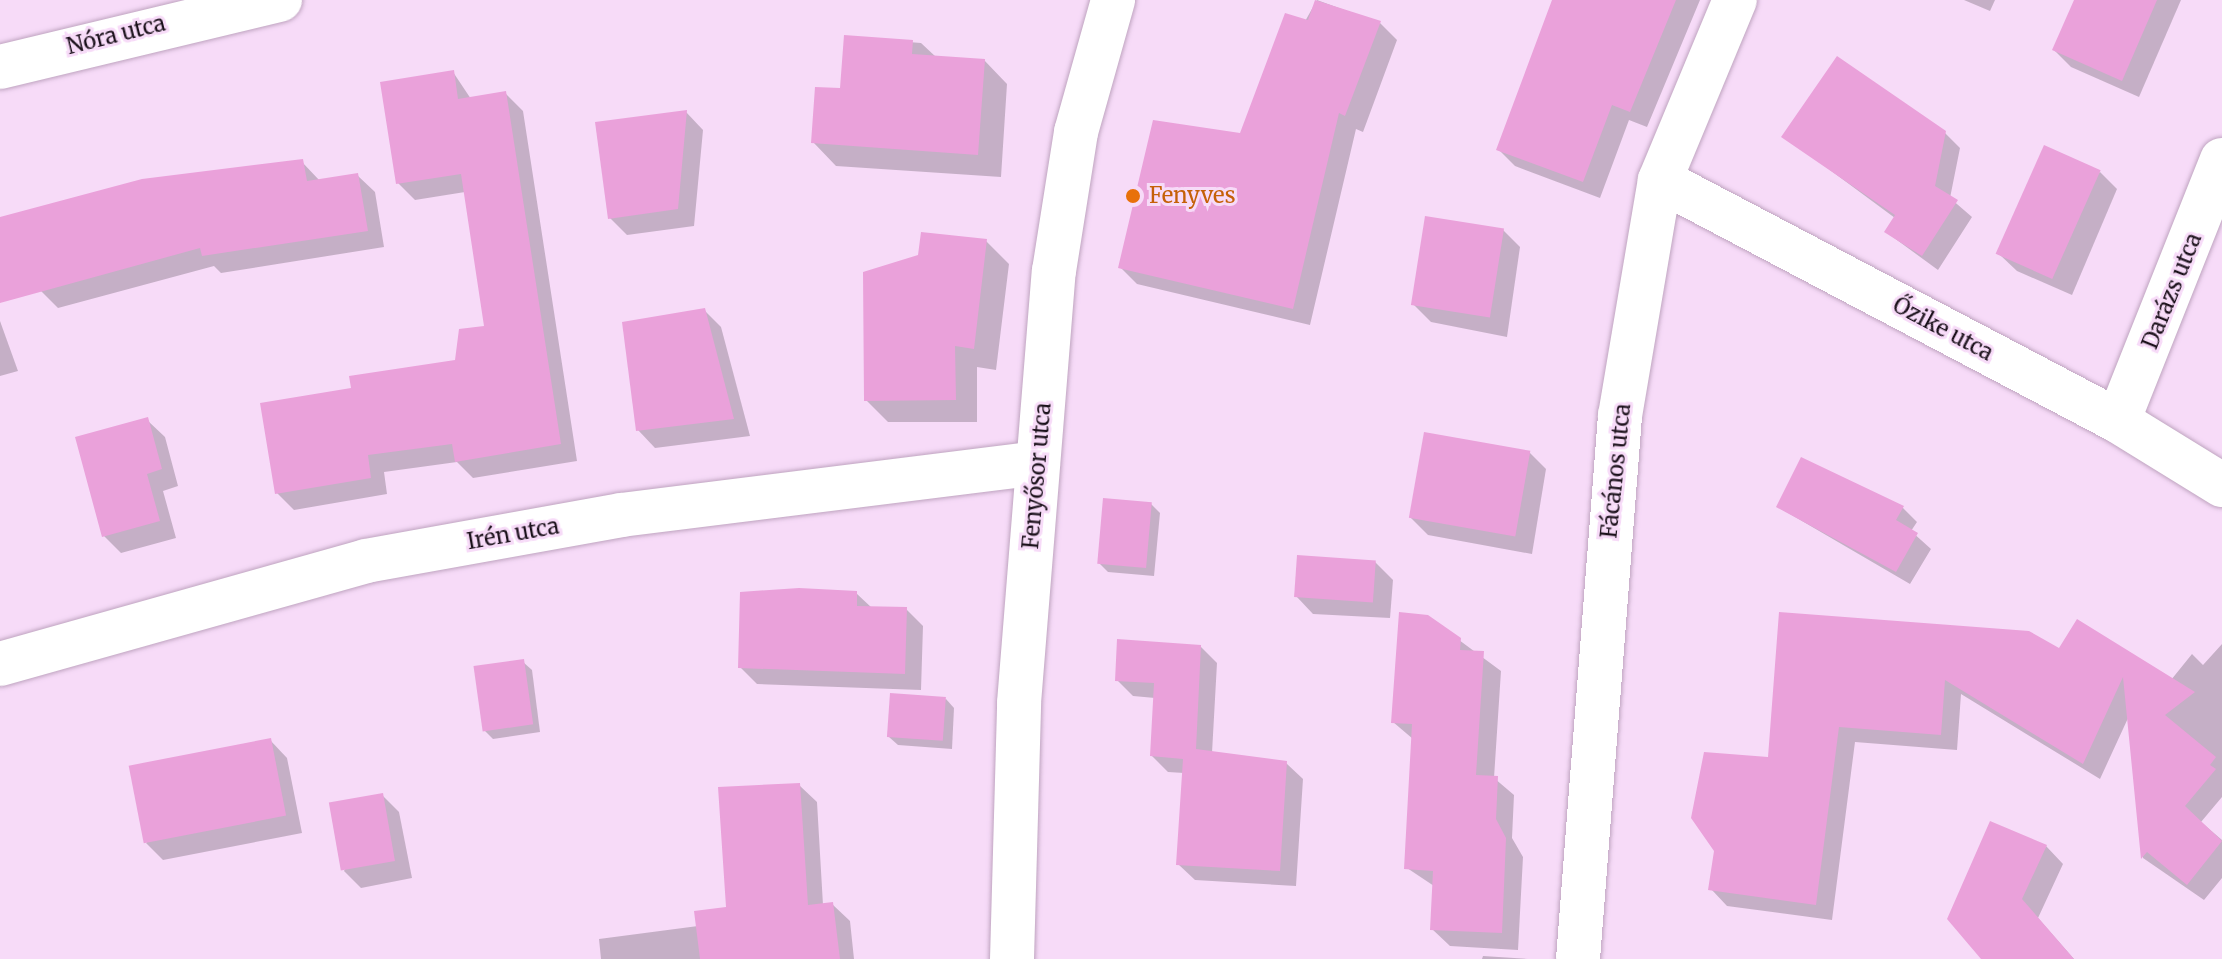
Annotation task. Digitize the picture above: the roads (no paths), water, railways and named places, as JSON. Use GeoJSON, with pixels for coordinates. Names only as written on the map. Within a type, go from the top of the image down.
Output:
{"type":"FeatureCollection","features":[{"type":"Feature","properties":{"kind":"street","name":"Nóra utca"},"geometry":{"type":"LineString","coordinates":[[0,67],[280,0]]}},
{"type":"Feature","properties":{"kind":"street","name":"Fenyősor utca"},"geometry":{"type":"LineString","coordinates":[[1012,959],[1019,703],[1054,271],[1076,132],[1113,0]]}},
{"type":"Feature","properties":{"kind":"street","name":"Fácános utca"},"geometry":{"type":"LineString","coordinates":[[1578,959],[1620,416],[1660,180],[1735,0]]}},
{"type":"Feature","properties":{"kind":"street","name":"Darázs utca"},"geometry":{"type":"LineString","coordinates":[[2118,421],[2222,160]]}},
{"type":"Feature","properties":{"kind":"street","name":"Őzike utca"},"geometry":{"type":"LineString","coordinates":[[1660,180],[2118,421],[2222,485]]}},
{"type":"Feature","properties":{"kind":"street","name":"Irén utca"},"geometry":{"type":"LineString","coordinates":[[0,664],[366,561],[621,515],[1038,463]]}},
{"type":"Feature","properties":{"kind":"place","name":"Fenyves"},"geometry":{"type":"Point","coordinates":[1133,196]}}]}
